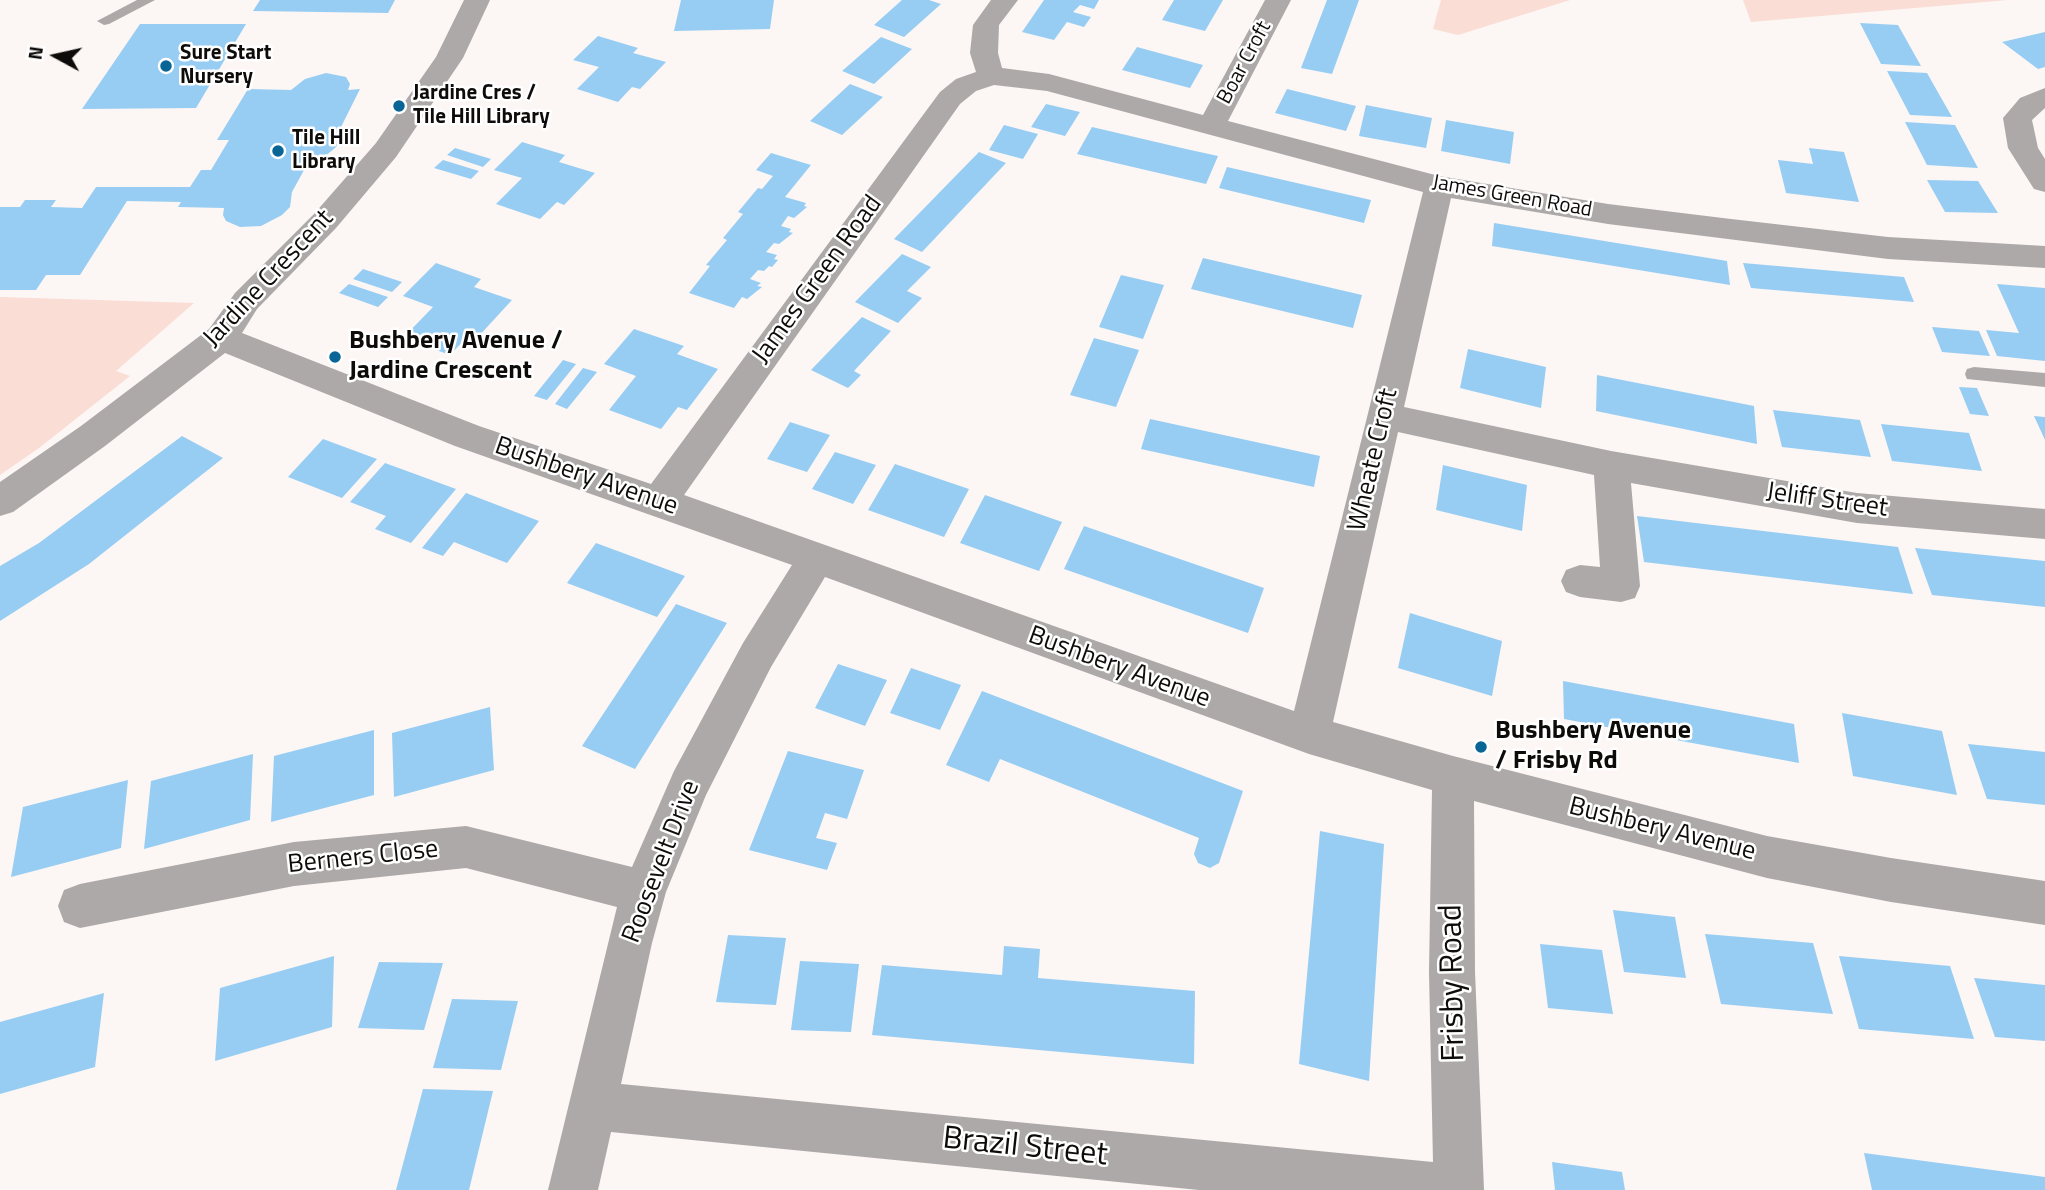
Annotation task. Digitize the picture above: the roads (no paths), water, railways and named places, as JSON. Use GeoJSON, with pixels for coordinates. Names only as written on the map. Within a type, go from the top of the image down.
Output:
{"type":"FeatureCollection","features":[{"type":"Feature","properties":{"kind":"street","name":"Jardine Crescent"},"geometry":{"type":"LineString","coordinates":[[0,501],[93,436],[221,338],[246,301],[325,221],[386,150],[449,58],[477,0]]}},
{"type":"Feature","properties":{"kind":"street"},"geometry":{"type":"LineString","coordinates":[[991,76],[985,52],[986,25],[1006,0]]}},
{"type":"Feature","properties":{"kind":"street","name":"Boar Croft"},"geometry":{"type":"LineString","coordinates":[[1211,127],[1278,0]]}},
{"type":"Feature","properties":{"kind":"street","name":"James Green Road"},"geometry":{"type":"LineString","coordinates":[[659,501],[950,98],[965,85],[991,76],[1049,83],[1439,186],[1608,214],[1744,232],[1888,248],[2045,257]]}},
{"type":"Feature","properties":{"kind":"street"},"geometry":{"type":"LineString","coordinates":[[2045,97],[2030,104],[2017,118],[2023,148],[2045,182]]}},
{"type":"Feature","properties":{"kind":"street","name":"Wheate Croft"},"geometry":{"type":"LineString","coordinates":[[1309,735],[1439,186]]}},
{"type":"Feature","properties":{"kind":"street","name":"Bushbery Avenue"},"geometry":{"type":"LineString","coordinates":[[221,338],[467,436],[659,501],[1309,735],[1453,776],[1767,857],[1891,880],[2045,903]]}},
{"type":"Feature","properties":{"kind":"street","name":"Jeliff Street"},"geometry":{"type":"LineString","coordinates":[[1385,416],[1611,465],[1857,508],[2045,524]]}},
{"type":"Feature","properties":{"kind":"street"},"geometry":{"type":"LineString","coordinates":[[1580,581],[1621,586],[1611,465]]}},
{"type":"Feature","properties":{"kind":"street","name":"Roosevelt Drive"},"geometry":{"type":"LineString","coordinates":[[573,1190],[629,943],[644,892],[689,785],[757,655],[816,559]]}},
{"type":"Feature","properties":{"kind":"street","name":"Frisby Road"},"geometry":{"type":"LineString","coordinates":[[1453,776],[1452,972],[1459,1190]]}},
{"type":"Feature","properties":{"kind":"street","name":"Berners Close"},"geometry":{"type":"LineString","coordinates":[[80,906],[294,864],[466,847],[644,892]]}},
{"type":"Feature","properties":{"kind":"street","name":"Brazil Street"},"geometry":{"type":"LineString","coordinates":[[592,1106],[1459,1190]]}},
{"type":"Feature","properties":{"kind":"lane"},"geometry":{"type":"LineString","coordinates":[[104,21],[148,0]]}},
{"type":"Feature","properties":{"kind":"lane"},"geometry":{"type":"LineString","coordinates":[[1974,374],[2045,380]]}},
{"type":"Feature","properties":{"kind":"place","name":"Sure Start Nursery"},"geometry":{"type":"Point","coordinates":[166,66]}},
{"type":"Feature","properties":{"kind":"place","name":"Jardine Cres / Tile Hill Library"},"geometry":{"type":"Point","coordinates":[399,106]}},
{"type":"Feature","properties":{"kind":"place","name":"Tile Hill Library"},"geometry":{"type":"Point","coordinates":[278,151]}},
{"type":"Feature","properties":{"kind":"place","name":"Bushbery Avenue / Jardine Crescent"},"geometry":{"type":"Point","coordinates":[335,357]}},
{"type":"Feature","properties":{"kind":"place","name":"Bushbery Avenue / Frisby Rd"},"geometry":{"type":"Point","coordinates":[1481,747]}}]}
